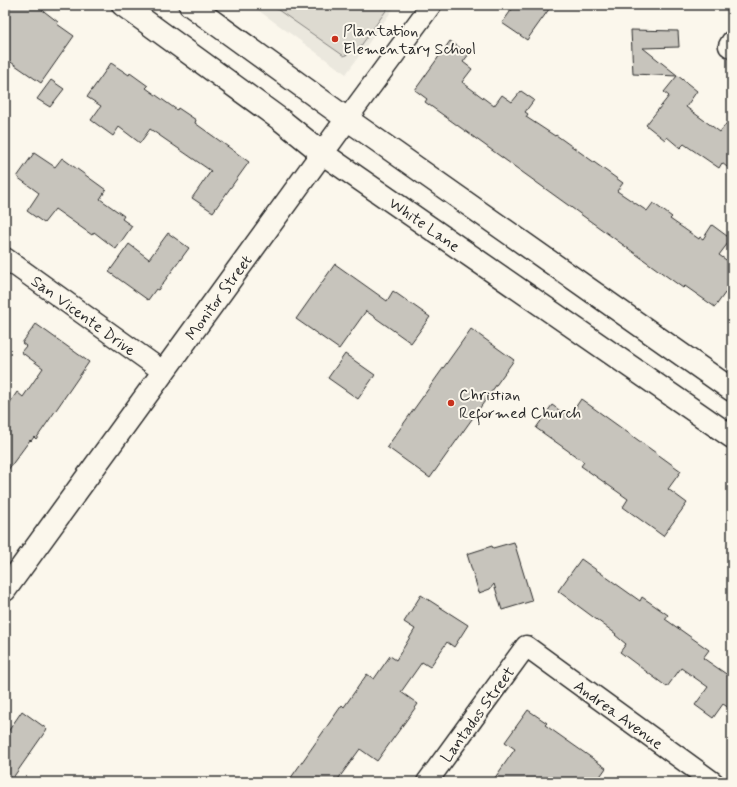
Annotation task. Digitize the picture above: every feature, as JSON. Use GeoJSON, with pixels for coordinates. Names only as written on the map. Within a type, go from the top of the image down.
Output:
{"type":"FeatureCollection","features":[{"type":"Feature","properties":{"kind":"main road","name":"White Lane"},"geometry":{"type":"LineString","coordinates":[[123,5],[281,120],[322,153],[732,437]]}},
{"type":"Feature","properties":{"kind":"main road"},"geometry":{"type":"LineString","coordinates":[[190,5],[347,119],[732,390]]}},
{"type":"Feature","properties":{"kind":"main road","name":"Monitor Street"},"geometry":{"type":"LineString","coordinates":[[5,590],[347,119]]}},
{"type":"Feature","properties":{"kind":"street","name":"Monitor Street"},"geometry":{"type":"LineString","coordinates":[[347,119],[431,5]]}},
{"type":"Feature","properties":{"kind":"street","name":"San Vicente Drive"},"geometry":{"type":"LineString","coordinates":[[5,258],[164,372]]}},
{"type":"Feature","properties":{"kind":"street","name":"Lantados Street"},"geometry":{"type":"LineString","coordinates":[[427,782],[526,646]]}},
{"type":"Feature","properties":{"kind":"street","name":"Andrea Avenue"},"geometry":{"type":"LineString","coordinates":[[526,646],[713,782]]}},
{"type":"Feature","properties":{"kind":"shaded area","name":"Plantation Elementary School"},"geometry":{"type":"Polygon","coordinates":[[[251,5],[396,5],[346,74],[251,5]]]}},
{"type":"Feature","properties":{"kind":"shaded area","name":"Plantation Elementary School"},"geometry":{"type":"Polygon","coordinates":[[[271,5],[390,5],[360,47],[344,56],[271,5]]]}},
{"type":"Feature","properties":{"kind":"building"},"geometry":{"type":"Polygon","coordinates":[[[5,5],[36,5],[58,22],[57,24],[74,36],[41,83],[5,58],[5,5]]]}},
{"type":"Feature","properties":{"kind":"building"},"geometry":{"type":"Polygon","coordinates":[[[515,5],[552,5],[527,40],[502,23],[515,5]]]}},
{"type":"Feature","properties":{"kind":"building"},"geometry":{"type":"Polygon","coordinates":[[[631,30],[678,31],[679,47],[643,48],[697,91],[686,107],[720,132],[732,116],[732,171],[722,163],[719,168],[684,144],[680,148],[667,137],[665,140],[646,125],[669,96],[664,92],[677,76],[633,74],[631,30]]]}},
{"type":"Feature","properties":{"kind":"building"},"geometry":{"type":"Polygon","coordinates":[[[450,41],[469,54],[463,62],[472,69],[462,82],[494,106],[502,95],[512,102],[521,91],[534,100],[525,112],[528,114],[526,117],[555,136],[556,135],[623,183],[617,191],[647,211],[653,203],[672,217],[670,219],[699,239],[700,237],[703,239],[712,225],[731,239],[719,255],[732,264],[732,299],[725,293],[715,307],[685,286],[683,288],[425,102],[427,99],[415,90],[450,41]]]}},
{"type":"Feature","properties":{"kind":"building"},"geometry":{"type":"Polygon","coordinates":[[[111,63],[129,75],[130,73],[148,86],[146,88],[177,110],[178,108],[196,120],[195,123],[249,162],[213,212],[192,198],[211,171],[150,129],[140,143],[119,127],[113,136],[91,120],[101,106],[87,97],[111,63]]]}},
{"type":"Feature","properties":{"kind":"building"},"geometry":{"type":"Polygon","coordinates":[[[51,80],[64,89],[50,107],[37,99],[51,80]]]}},
{"type":"Feature","properties":{"kind":"building"},"geometry":{"type":"Polygon","coordinates":[[[34,153],[55,167],[62,158],[106,190],[100,199],[124,216],[122,219],[132,226],[116,249],[94,232],[92,235],[55,209],[44,223],[27,211],[39,193],[17,177],[34,153]]]}},
{"type":"Feature","properties":{"kind":"building"},"geometry":{"type":"Polygon","coordinates":[[[168,233],[189,248],[158,290],[156,289],[148,300],[109,272],[129,244],[149,259],[168,233]]]}},
{"type":"Feature","properties":{"kind":"building"},"geometry":{"type":"Polygon","coordinates":[[[335,264],[387,301],[393,291],[430,317],[411,343],[366,311],[339,349],[296,319],[335,264]]]}},
{"type":"Feature","properties":{"kind":"building"},"geometry":{"type":"Polygon","coordinates":[[[36,324],[89,362],[36,439],[34,437],[31,441],[30,440],[5,474],[5,410],[17,392],[23,397],[43,368],[21,352],[26,346],[22,343],[36,324]]]}},
{"type":"Feature","properties":{"kind":"building","name":"Christian Reformed Church"},"geometry":{"type":"Polygon","coordinates":[[[471,329],[514,360],[430,478],[387,447],[471,329]]]}},
{"type":"Feature","properties":{"kind":"building"},"geometry":{"type":"Polygon","coordinates":[[[345,354],[375,375],[358,399],[328,378],[345,354]]]}},
{"type":"Feature","properties":{"kind":"building"},"geometry":{"type":"Polygon","coordinates":[[[581,399],[681,471],[668,489],[687,503],[663,536],[623,507],[628,499],[581,466],[584,462],[536,428],[552,405],[569,417],[581,399]]]}},
{"type":"Feature","properties":{"kind":"building"},"geometry":{"type":"Polygon","coordinates":[[[514,542],[532,601],[502,610],[494,584],[490,589],[479,593],[467,554],[492,546],[493,548],[514,542]]]}},
{"type":"Feature","properties":{"kind":"building"},"geometry":{"type":"Polygon","coordinates":[[[581,559],[640,601],[642,597],[668,615],[665,619],[709,650],[703,658],[732,678],[732,710],[723,704],[713,718],[695,705],[708,687],[681,668],[667,687],[620,652],[626,644],[615,635],[616,634],[558,591],[581,559]]]}},
{"type":"Feature","properties":{"kind":"building"},"geometry":{"type":"Polygon","coordinates":[[[421,595],[468,625],[454,647],[447,642],[430,667],[422,662],[401,692],[418,704],[377,761],[360,749],[336,782],[288,782],[342,705],[344,707],[367,674],[374,679],[390,656],[396,660],[415,629],[404,622],[421,595]]]}},
{"type":"Feature","properties":{"kind":"building"},"geometry":{"type":"Polygon","coordinates":[[[528,710],[547,723],[545,725],[606,768],[596,782],[492,782],[515,749],[505,742],[528,710]]]}},
{"type":"Feature","properties":{"kind":"building"},"geometry":{"type":"Polygon","coordinates":[[[22,711],[47,729],[10,782],[5,782],[5,736],[22,711]]]}},
{"type":"Feature","properties":{"kind":"place","name":"Plantation Elementary School"},"geometry":{"type":"Point","coordinates":[335,39]}},
{"type":"Feature","properties":{"kind":"place","name":"Christian Reformed Church"},"geometry":{"type":"Point","coordinates":[451,403]}}]}
